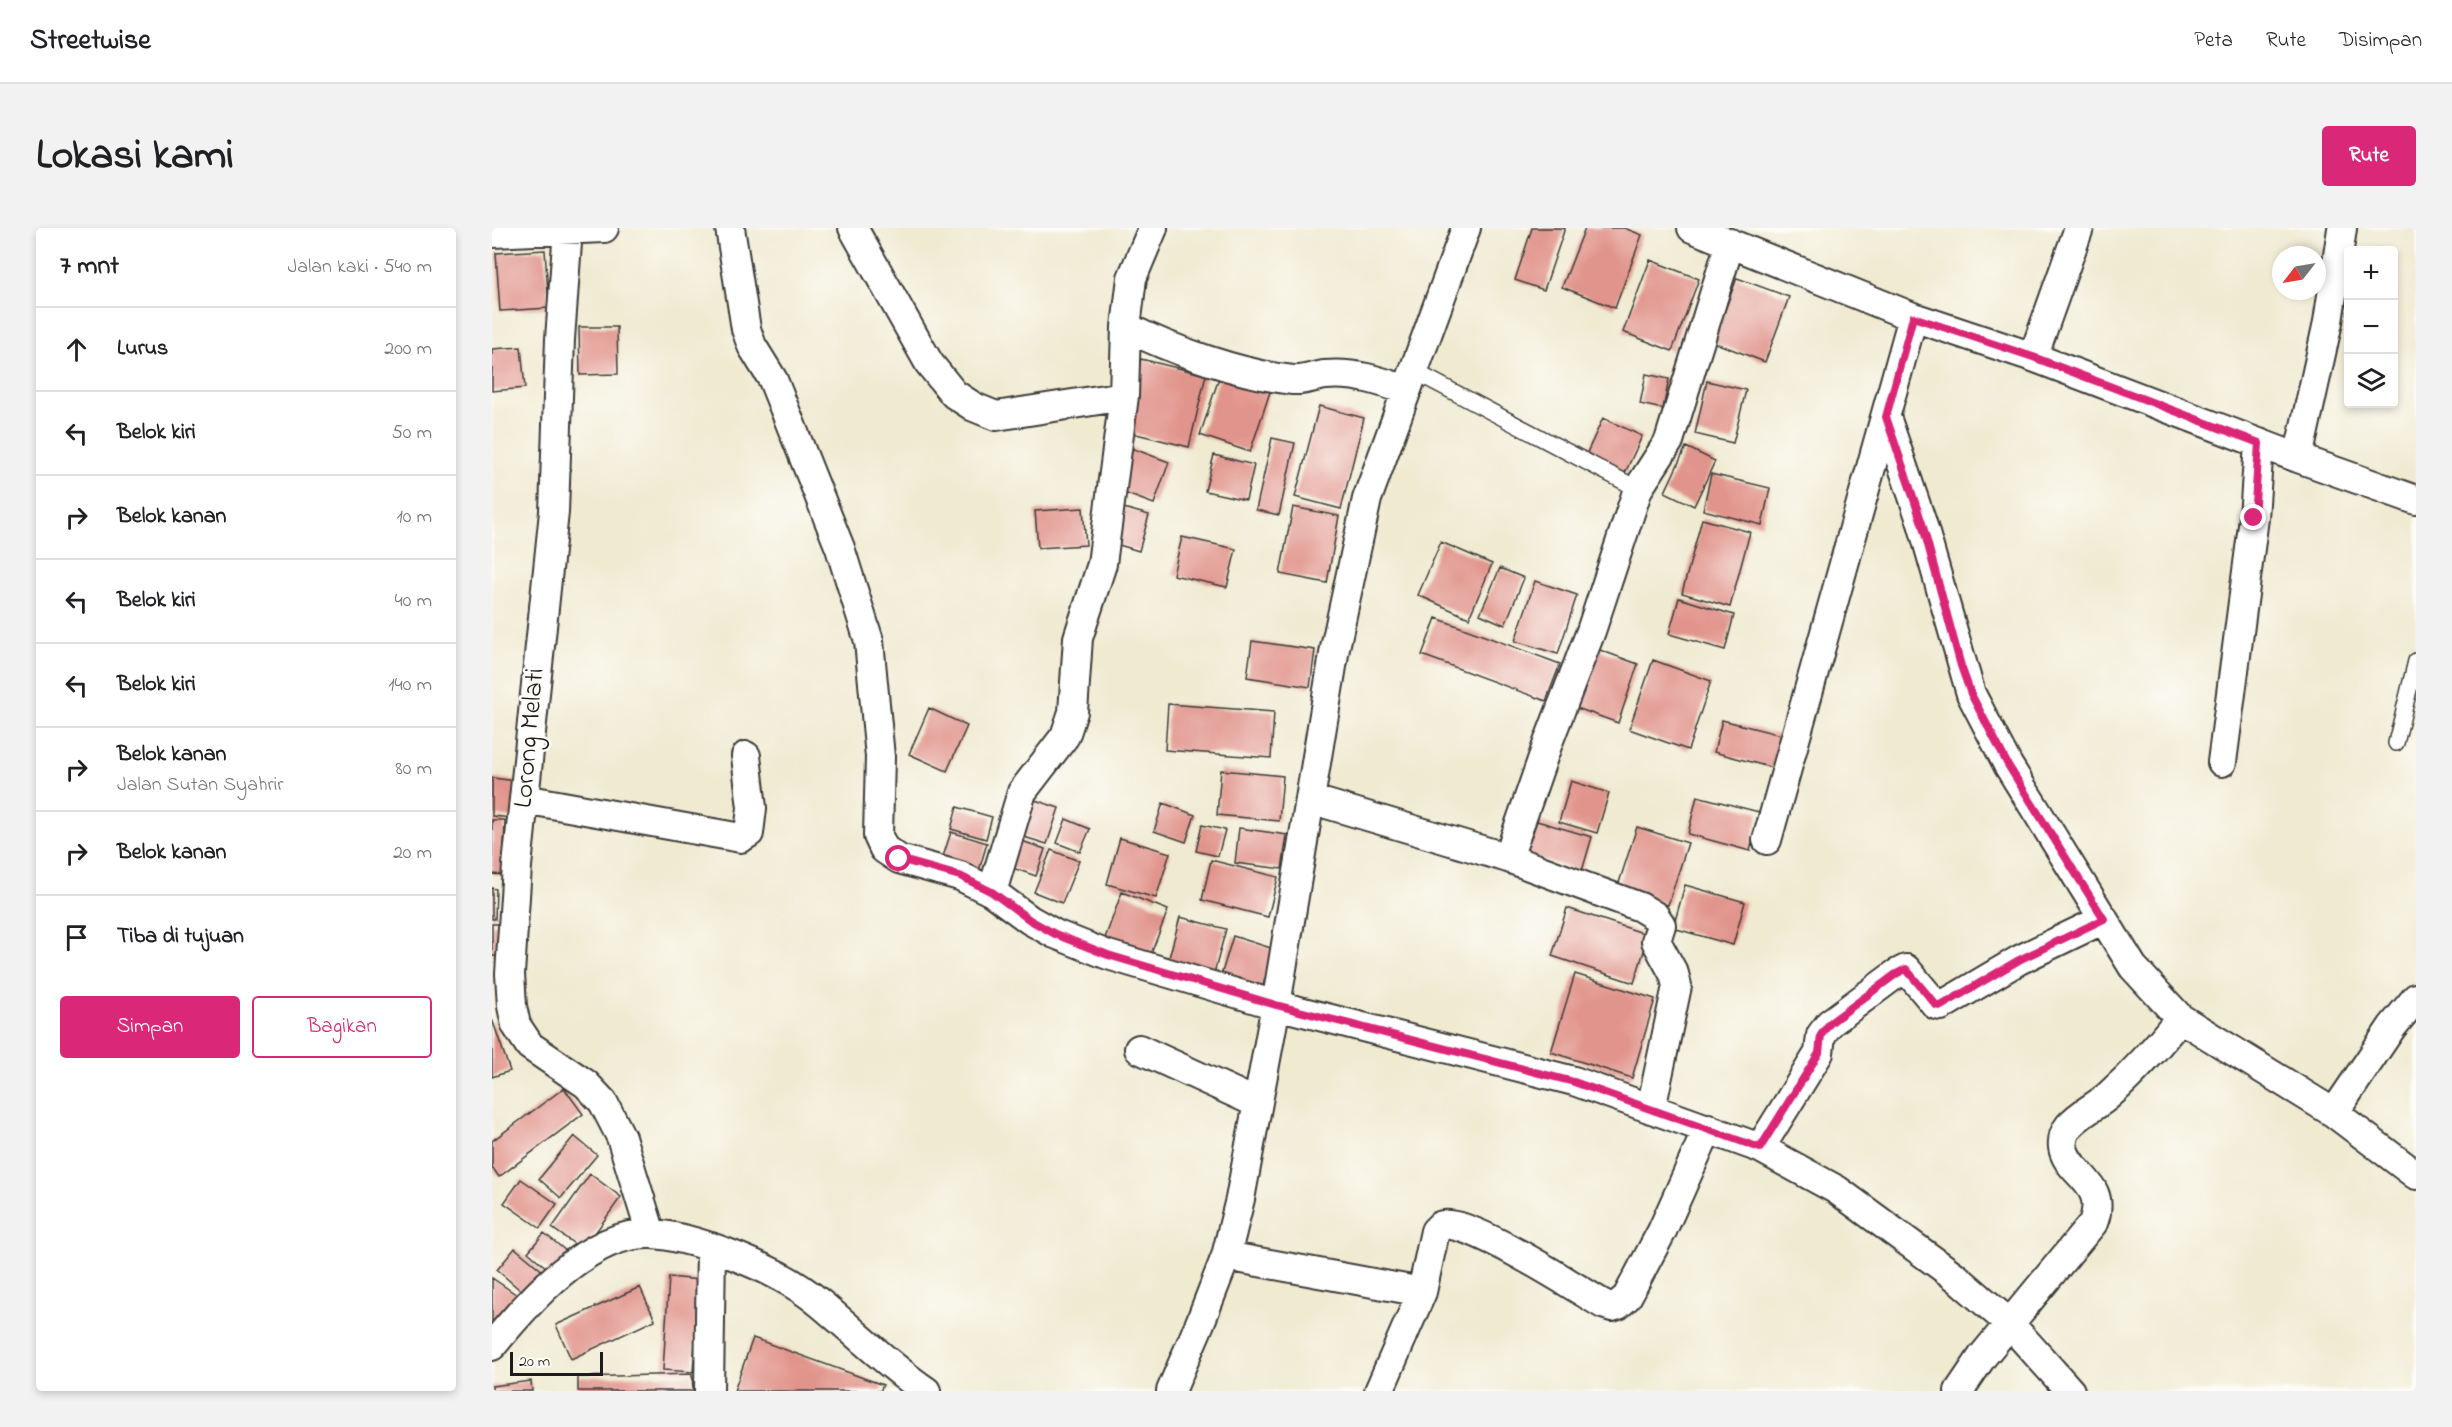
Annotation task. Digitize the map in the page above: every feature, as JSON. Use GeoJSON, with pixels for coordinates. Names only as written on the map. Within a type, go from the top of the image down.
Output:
{"type":"FeatureCollection","features":[{"type":"Feature","properties":{"kind":"street"},"geometry":{"type":"LineString","coordinates":[[492,233],[528,229],[604,228]]}},
{"type":"Feature","properties":{"kind":"street"},"geometry":{"type":"LineString","coordinates":[[730,228],[746,329],[752,346],[773,380],[840,548],[869,641],[880,757],[879,841],[884,849],[899,859],[960,876],[992,892],[1030,920],[1076,944],[1276,1005],[1574,1082],[1760,1148],[1837,1191],[1957,1278],[2009,1323],[2070,1391]]}},
{"type":"Feature","properties":{"kind":"street"},"geometry":{"type":"LineString","coordinates":[[853,228],[929,363],[954,394],[974,407],[996,416],[1124,396]]}},
{"type":"Feature","properties":{"kind":"street"},"geometry":{"type":"LineString","coordinates":[[992,892],[1022,792],[1065,736],[1073,712],[1078,638],[1102,564],[1124,396],[1126,327],[1132,278],[1153,228]]}},
{"type":"Feature","properties":{"kind":"street"},"geometry":{"type":"LineString","coordinates":[[1171,1391],[1226,1256],[1240,1199],[1276,1005],[1335,648],[1367,499],[1466,228]]}},
{"type":"Feature","properties":{"kind":"street"},"geometry":{"type":"LineString","coordinates":[[1692,228],[1913,317],[2033,357],[2298,458],[2416,500]]}},
{"type":"Feature","properties":{"kind":"street"},"geometry":{"type":"LineString","coordinates":[[2033,357],[2079,228]]}},
{"type":"Feature","properties":{"kind":"street","name":"Lorong Melati"},"geometry":{"type":"LineString","coordinates":[[568,229],[560,339],[554,512],[524,799],[510,974],[516,1025],[530,1046],[586,1084],[603,1102],[621,1137],[651,1234]]}},
{"type":"Feature","properties":{"kind":"street"},"geometry":{"type":"LineString","coordinates":[[2298,458],[2324,345],[2342,229]]}},
{"type":"Feature","properties":{"kind":"street"},"geometry":{"type":"LineString","coordinates":[[1509,858],[1548,740],[1591,631],[1638,489],[1669,441],[1730,243]]}},
{"type":"Feature","properties":{"kind":"street"},"geometry":{"type":"LineString","coordinates":[[1767,840],[1913,317]]}},
{"type":"Feature","properties":{"kind":"street"},"geometry":{"type":"LineString","coordinates":[[1126,327],[1155,342],[1242,369],[1295,380],[1327,375],[1410,381]]}},
{"type":"Feature","properties":{"kind":"street"},"geometry":{"type":"LineString","coordinates":[[1886,417],[1922,523],[1971,694],[2008,765],[2133,967],[2180,1018],[2334,1113],[2416,1175]]}},
{"type":"Feature","properties":{"kind":"street"},"geometry":{"type":"LineString","coordinates":[[2222,762],[2254,518],[2259,443]]}},
{"type":"Feature","properties":{"kind":"street"},"geometry":{"type":"LineString","coordinates":[[524,799],[741,838],[749,833],[752,808],[746,756]]}},
{"type":"Feature","properties":{"kind":"street"},"geometry":{"type":"LineString","coordinates":[[1310,799],[1509,858],[1640,907],[1661,924],[1656,941],[1674,974],[1677,986],[1651,1109]]}},
{"type":"Feature","properties":{"kind":"street"},"geometry":{"type":"LineString","coordinates":[[1760,1148],[1819,1053],[1821,1035],[1830,1023],[1896,974],[1906,969],[1936,1005],[1941,1006],[2019,960],[2104,919]]}},
{"type":"Feature","properties":{"kind":"street"},"geometry":{"type":"LineString","coordinates":[[2334,1113],[2392,1027],[2416,998]]}},
{"type":"Feature","properties":{"kind":"street"},"geometry":{"type":"LineString","coordinates":[[1959,1391],[2009,1323],[2082,1239],[2096,1215],[2096,1200],[2089,1184],[2062,1146],[2066,1131],[2075,1119],[2104,1099],[2148,1060],[2180,1018]]}},
{"type":"Feature","properties":{"kind":"street"},"geometry":{"type":"LineString","coordinates":[[1139,1049],[1257,1103]]}},
{"type":"Feature","properties":{"kind":"street"},"geometry":{"type":"LineString","coordinates":[[1379,1391],[1422,1292],[1436,1231],[1443,1224],[1451,1223],[1512,1250],[1603,1304],[1612,1307],[1618,1305],[1627,1296],[1662,1231],[1708,1128]]}},
{"type":"Feature","properties":{"kind":"street"},"geometry":{"type":"LineString","coordinates":[[492,1346],[519,1312],[562,1273],[613,1242],[651,1234],[711,1247],[762,1266],[791,1281],[820,1303],[896,1382],[926,1391]]}},
{"type":"Feature","properties":{"kind":"street"},"geometry":{"type":"LineString","coordinates":[[709,1391],[711,1247]]}},
{"type":"Feature","properties":{"kind":"street"},"geometry":{"type":"LineString","coordinates":[[1226,1256],[1422,1292]]}},
{"type":"Feature","properties":{"kind":"lane"},"geometry":{"type":"LineString","coordinates":[[1410,381],[1638,489]]}},
{"type":"Feature","properties":{"kind":"lane"},"geometry":{"type":"LineString","coordinates":[[2396,742],[2416,661]]}},
{"type":"Feature","properties":{"kind":"building"},"geometry":{"type":"Polygon","coordinates":[[[1532,228],[1565,228],[1544,290],[1515,280],[1532,228]]]}},
{"type":"Feature","properties":{"kind":"building"},"geometry":{"type":"Polygon","coordinates":[[[1585,228],[1624,228],[1642,235],[1615,308],[1562,287],[1585,228]]]}},
{"type":"Feature","properties":{"kind":"building"},"geometry":{"type":"Polygon","coordinates":[[[545,250],[549,308],[500,311],[496,253],[545,250]]]}},
{"type":"Feature","properties":{"kind":"building"},"geometry":{"type":"Polygon","coordinates":[[[1650,260],[1699,279],[1672,351],[1623,332],[1650,260]]]}},
{"type":"Feature","properties":{"kind":"building"},"geometry":{"type":"Polygon","coordinates":[[[1737,278],[1789,297],[1765,362],[1713,342],[1737,278]]]}},
{"type":"Feature","properties":{"kind":"building"},"geometry":{"type":"Polygon","coordinates":[[[579,327],[617,327],[618,374],[580,375],[579,327]]]}},
{"type":"Feature","properties":{"kind":"building"},"geometry":{"type":"Polygon","coordinates":[[[521,347],[525,388],[492,391],[492,349],[521,347]]]}},
{"type":"Feature","properties":{"kind":"building"},"geometry":{"type":"Polygon","coordinates":[[[1141,359],[1206,375],[1189,447],[1124,431],[1141,359]]]}},
{"type":"Feature","properties":{"kind":"building"},"geometry":{"type":"Polygon","coordinates":[[[1222,369],[1272,386],[1250,452],[1200,435],[1222,369]]]}},
{"type":"Feature","properties":{"kind":"building"},"geometry":{"type":"Polygon","coordinates":[[[1646,374],[1669,379],[1663,409],[1640,404],[1646,374]]]}},
{"type":"Feature","properties":{"kind":"building"},"geometry":{"type":"Polygon","coordinates":[[[1707,381],[1746,390],[1733,443],[1695,434],[1707,381]]]}},
{"type":"Feature","properties":{"kind":"building"},"geometry":{"type":"Polygon","coordinates":[[[1319,406],[1364,418],[1341,509],[1295,497],[1319,406]]]}},
{"type":"Feature","properties":{"kind":"building"},"geometry":{"type":"Polygon","coordinates":[[[1603,418],[1642,436],[1625,473],[1586,455],[1603,418]]]}},
{"type":"Feature","properties":{"kind":"building"},"geometry":{"type":"Polygon","coordinates":[[[1272,438],[1295,443],[1279,515],[1256,510],[1272,438]]]}},
{"type":"Feature","properties":{"kind":"building"},"geometry":{"type":"Polygon","coordinates":[[[1686,447],[1715,461],[1694,506],[1665,492],[1686,447]]]}},
{"type":"Feature","properties":{"kind":"building"},"geometry":{"type":"Polygon","coordinates":[[[1131,448],[1169,462],[1154,504],[1116,490],[1131,448]]]}},
{"type":"Feature","properties":{"kind":"building"},"geometry":{"type":"Polygon","coordinates":[[[1214,455],[1254,465],[1246,500],[1205,491],[1214,455]]]}},
{"type":"Feature","properties":{"kind":"building"},"geometry":{"type":"Polygon","coordinates":[[[1711,474],[1770,488],[1762,525],[1703,510],[1711,474]]]}},
{"type":"Feature","properties":{"kind":"building"},"geometry":{"type":"Polygon","coordinates":[[[1120,507],[1149,515],[1139,551],[1109,542],[1120,507]]]}},
{"type":"Feature","properties":{"kind":"building"},"geometry":{"type":"Polygon","coordinates":[[[1293,507],[1339,516],[1327,583],[1280,574],[1293,507]]]}},
{"type":"Feature","properties":{"kind":"building"},"geometry":{"type":"Polygon","coordinates":[[[1083,508],[1086,545],[1038,548],[1035,511],[1083,508]]]}},
{"type":"Feature","properties":{"kind":"building"},"geometry":{"type":"Polygon","coordinates":[[[1702,519],[1750,532],[1730,607],[1682,593],[1702,519]]]}},
{"type":"Feature","properties":{"kind":"building"},"geometry":{"type":"Polygon","coordinates":[[[1182,537],[1236,549],[1227,587],[1173,575],[1182,537]]]}},
{"type":"Feature","properties":{"kind":"building"},"geometry":{"type":"Polygon","coordinates":[[[1441,542],[1492,564],[1469,618],[1418,595],[1441,542]]]}},
{"type":"Feature","properties":{"kind":"building"},"geometry":{"type":"Polygon","coordinates":[[[1500,568],[1524,578],[1505,625],[1480,614],[1500,568]]]}},
{"type":"Feature","properties":{"kind":"building"},"geometry":{"type":"Polygon","coordinates":[[[1535,581],[1577,595],[1558,654],[1515,641],[1535,581]]]}},
{"type":"Feature","properties":{"kind":"building"},"geometry":{"type":"Polygon","coordinates":[[[1679,598],[1734,615],[1725,650],[1669,634],[1679,598]]]}},
{"type":"Feature","properties":{"kind":"building"},"geometry":{"type":"Polygon","coordinates":[[[1436,618],[1560,664],[1546,701],[1422,655],[1436,618]]]}},
{"type":"Feature","properties":{"kind":"building"},"geometry":{"type":"Polygon","coordinates":[[[1252,641],[1315,650],[1310,687],[1247,677],[1252,641]]]}},
{"type":"Feature","properties":{"kind":"building"},"geometry":{"type":"Polygon","coordinates":[[[1586,645],[1638,664],[1618,723],[1566,704],[1586,645]]]}},
{"type":"Feature","properties":{"kind":"building"},"geometry":{"type":"Polygon","coordinates":[[[1653,660],[1711,681],[1688,750],[1629,729],[1653,660]]]}},
{"type":"Feature","properties":{"kind":"building"},"geometry":{"type":"Polygon","coordinates":[[[1168,704],[1274,712],[1271,758],[1165,750],[1168,704]]]}},
{"type":"Feature","properties":{"kind":"building"},"geometry":{"type":"Polygon","coordinates":[[[929,708],[967,726],[947,771],[909,754],[929,708]]]}},
{"type":"Feature","properties":{"kind":"building"},"geometry":{"type":"Polygon","coordinates":[[[1722,720],[1781,735],[1773,768],[1714,752],[1722,720]]]}},
{"type":"Feature","properties":{"kind":"building"},"geometry":{"type":"Polygon","coordinates":[[[1221,770],[1283,776],[1279,821],[1217,815],[1221,770]]]}},
{"type":"Feature","properties":{"kind":"building"},"geometry":{"type":"Polygon","coordinates":[[[492,778],[518,781],[513,818],[492,816],[492,778]]]}},
{"type":"Feature","properties":{"kind":"building"},"geometry":{"type":"Polygon","coordinates":[[[1571,781],[1609,793],[1597,833],[1559,822],[1571,781]]]}},
{"type":"Feature","properties":{"kind":"building"},"geometry":{"type":"Polygon","coordinates":[[[1697,796],[1759,812],[1750,851],[1688,834],[1697,796]]]}},
{"type":"Feature","properties":{"kind":"building"},"geometry":{"type":"Polygon","coordinates":[[[1026,797],[1059,808],[1047,844],[1014,834],[1026,797]]]}},
{"type":"Feature","properties":{"kind":"building"},"geometry":{"type":"Polygon","coordinates":[[[1163,803],[1195,815],[1186,842],[1154,831],[1163,803]]]}},
{"type":"Feature","properties":{"kind":"building"},"geometry":{"type":"Polygon","coordinates":[[[957,807],[992,817],[986,839],[951,829],[957,807]]]}},
{"type":"Feature","properties":{"kind":"building"},"geometry":{"type":"Polygon","coordinates":[[[1066,819],[1090,829],[1080,852],[1057,843],[1066,819]]]}},
{"type":"Feature","properties":{"kind":"building"},"geometry":{"type":"Polygon","coordinates":[[[1530,819],[1592,837],[1582,871],[1520,854],[1530,819]]]}},
{"type":"Feature","properties":{"kind":"building"},"geometry":{"type":"Polygon","coordinates":[[[492,820],[505,820],[503,875],[492,874],[492,820]]]}},
{"type":"Feature","properties":{"kind":"building"},"geometry":{"type":"Polygon","coordinates":[[[1202,825],[1225,830],[1218,856],[1196,851],[1202,825]]]}},
{"type":"Feature","properties":{"kind":"building"},"geometry":{"type":"Polygon","coordinates":[[[1637,827],[1688,843],[1668,905],[1617,889],[1637,827]]]}},
{"type":"Feature","properties":{"kind":"building"},"geometry":{"type":"Polygon","coordinates":[[[1239,828],[1287,835],[1282,869],[1235,863],[1239,828]]]}},
{"type":"Feature","properties":{"kind":"building"},"geometry":{"type":"Polygon","coordinates":[[[951,832],[987,843],[978,874],[941,863],[951,832]]]}},
{"type":"Feature","properties":{"kind":"building"},"geometry":{"type":"Polygon","coordinates":[[[1013,838],[1045,849],[1036,876],[1004,865],[1013,838]]]}},
{"type":"Feature","properties":{"kind":"building"},"geometry":{"type":"Polygon","coordinates":[[[1120,838],[1170,853],[1156,898],[1107,884],[1120,838]]]}},
{"type":"Feature","properties":{"kind":"building"},"geometry":{"type":"Polygon","coordinates":[[[1051,850],[1079,861],[1062,903],[1034,892],[1051,850]]]}},
{"type":"Feature","properties":{"kind":"building"},"geometry":{"type":"Polygon","coordinates":[[[1211,860],[1278,877],[1268,917],[1202,900],[1211,860]]]}},
{"type":"Feature","properties":{"kind":"building"},"geometry":{"type":"Polygon","coordinates":[[[1685,885],[1745,902],[1733,945],[1673,928],[1685,885]]]}},
{"type":"Feature","properties":{"kind":"building"},"geometry":{"type":"Polygon","coordinates":[[[492,888],[496,889],[495,919],[492,919],[492,888]]]}},
{"type":"Feature","properties":{"kind":"building"},"geometry":{"type":"Polygon","coordinates":[[[1122,892],[1168,910],[1149,959],[1104,941],[1122,892]]]}},
{"type":"Feature","properties":{"kind":"building"},"geometry":{"type":"Polygon","coordinates":[[[1567,908],[1649,935],[1634,983],[1552,956],[1567,908]]]}},
{"type":"Feature","properties":{"kind":"building"},"geometry":{"type":"Polygon","coordinates":[[[1180,917],[1226,929],[1212,981],[1166,969],[1180,917]]]}},
{"type":"Feature","properties":{"kind":"building"},"geometry":{"type":"Polygon","coordinates":[[[492,924],[505,924],[506,956],[492,956],[492,924]]]}},
{"type":"Feature","properties":{"kind":"building"},"geometry":{"type":"Polygon","coordinates":[[[1233,936],[1274,949],[1261,992],[1220,979],[1233,936]]]}},
{"type":"Feature","properties":{"kind":"building"},"geometry":{"type":"Polygon","coordinates":[[[1575,974],[1655,999],[1632,1078],[1551,1052],[1575,974]]]}},
{"type":"Feature","properties":{"kind":"building"},"geometry":{"type":"Polygon","coordinates":[[[492,1019],[510,1071],[492,1077],[492,1019]]]}},
{"type":"Feature","properties":{"kind":"building"},"geometry":{"type":"Polygon","coordinates":[[[564,1088],[583,1114],[499,1177],[492,1167],[492,1141],[564,1088]]]}},
{"type":"Feature","properties":{"kind":"building"},"geometry":{"type":"Polygon","coordinates":[[[574,1136],[597,1155],[561,1198],[539,1179],[574,1136]]]}},
{"type":"Feature","properties":{"kind":"building"},"geometry":{"type":"Polygon","coordinates":[[[590,1174],[621,1197],[583,1250],[552,1228],[590,1174]]]}},
{"type":"Feature","properties":{"kind":"building"},"geometry":{"type":"Polygon","coordinates":[[[521,1179],[557,1204],[540,1228],[504,1203],[521,1179]]]}},
{"type":"Feature","properties":{"kind":"building"},"geometry":{"type":"Polygon","coordinates":[[[544,1233],[571,1255],[555,1275],[528,1252],[544,1233]]]}},
{"type":"Feature","properties":{"kind":"building"},"geometry":{"type":"Polygon","coordinates":[[[515,1248],[545,1273],[526,1295],[497,1270],[515,1248]]]}},
{"type":"Feature","properties":{"kind":"building"},"geometry":{"type":"Polygon","coordinates":[[[669,1277],[699,1280],[693,1372],[663,1370],[669,1277]]]}},
{"type":"Feature","properties":{"kind":"building"},"geometry":{"type":"Polygon","coordinates":[[[492,1278],[520,1297],[492,1326],[492,1278]]]}},
{"type":"Feature","properties":{"kind":"building"},"geometry":{"type":"Polygon","coordinates":[[[640,1287],[655,1320],[571,1359],[556,1325],[640,1287]]]}},
{"type":"Feature","properties":{"kind":"building"},"geometry":{"type":"Polygon","coordinates":[[[753,1338],[883,1385],[880,1391],[734,1391],[753,1338]]]}},
{"type":"Feature","properties":{"kind":"building"},"geometry":{"type":"Polygon","coordinates":[[[692,1374],[693,1391],[578,1391],[578,1377],[692,1374]]]}},
{"type":"Feature","properties":{"kind":"building"},"geometry":{"type":"Polygon","coordinates":[[[531,1381],[532,1391],[492,1391],[492,1386],[531,1381]]]}},
{"type":"Feature","properties":{"kind":"route"},"geometry":{"type":"LineString","coordinates":[[899,859],[960,876],[992,892],[1030,920],[1055,934],[1108,955],[1276,1005],[1574,1082],[1760,1148],[1819,1053],[1821,1035],[1830,1023],[1896,974],[1906,969],[1936,1005],[1941,1006],[2019,960],[2104,919],[2008,765],[1986,726],[1961,666],[1922,523],[1886,417],[1913,317],[2033,357],[2259,443],[2254,518]]}}]}
